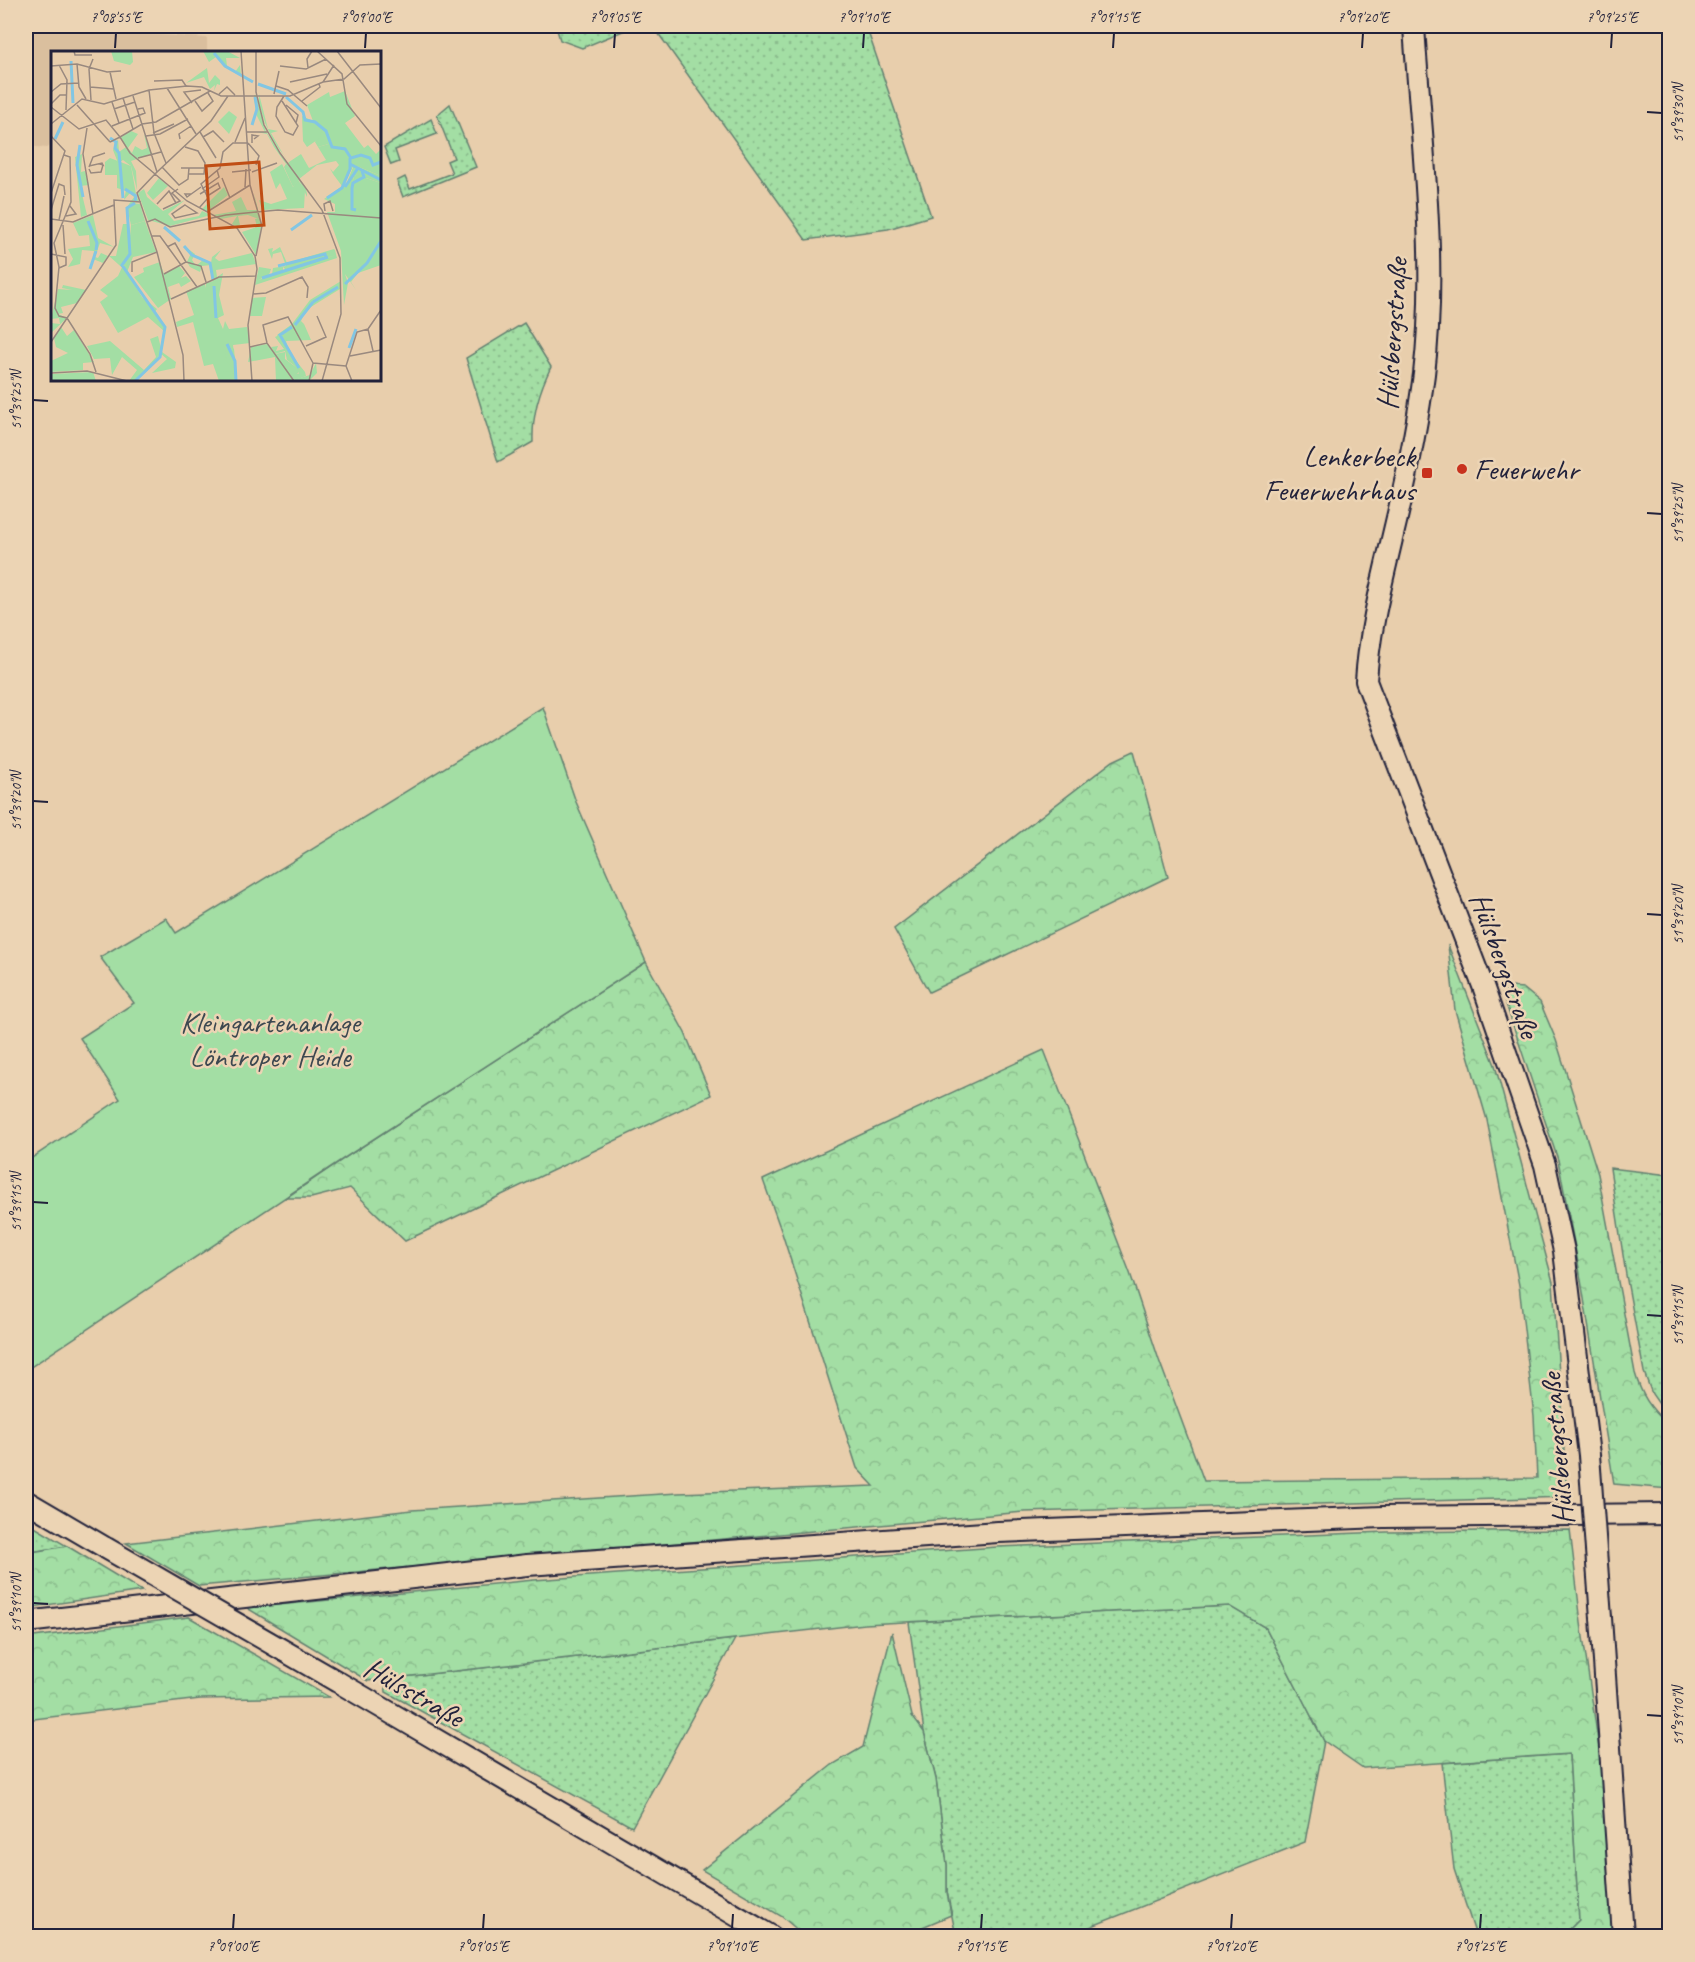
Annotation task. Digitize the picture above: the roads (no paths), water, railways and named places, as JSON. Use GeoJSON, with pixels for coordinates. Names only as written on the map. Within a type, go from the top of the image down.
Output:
{"type":"FeatureCollection","features":[{"type":"Feature","properties":{"kind":"street","name":"Hülsbergstraße"},"geometry":{"type":"LineString","coordinates":[[1414,26],[1430,276],[1424,374],[1402,498],[1368,650],[1366,681],[1483,986],[1545,1165],[1564,1251],[1589,1455],[1623,1936]]}},
{"type":"Feature","properties":{"kind":"street","name":"Hülsstraße"},"geometry":{"type":"LineString","coordinates":[[26,1502],[771,1936]]}},
{"type":"Feature","properties":{"kind":"street"},"geometry":{"type":"LineString","coordinates":[[26,1622],[526,1565],[998,1532],[1383,1517],[1670,1514]]}},
{"type":"Feature","properties":{"kind":"place","name":"Feuerwehr"},"geometry":{"type":"Point","coordinates":[1462,469]}},
{"type":"Feature","properties":{"kind":"place","name":"Lenkerbeck Feuerwehrhaus"},"geometry":{"type":"Point","coordinates":[1427,473]}},
{"type":"Feature","properties":{"kind":"park label","name":"Kleingartenanlage Löntroper Heide"},"geometry":{"type":"Point","coordinates":[270,1039]}}]}
